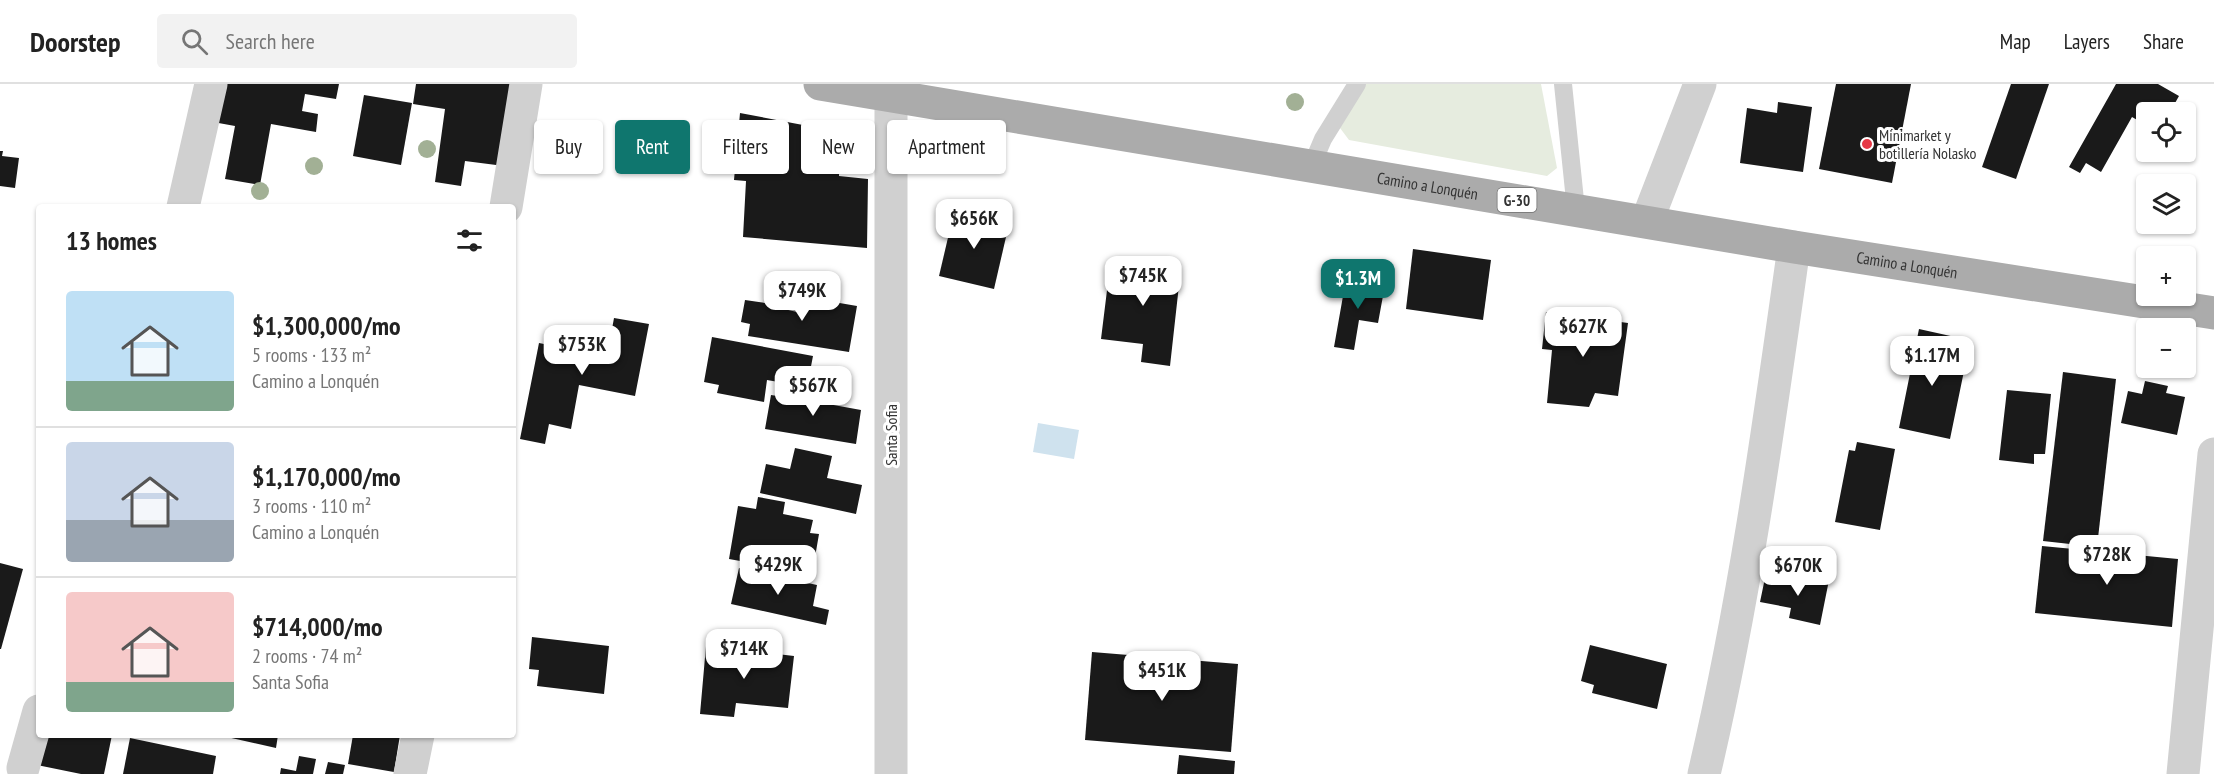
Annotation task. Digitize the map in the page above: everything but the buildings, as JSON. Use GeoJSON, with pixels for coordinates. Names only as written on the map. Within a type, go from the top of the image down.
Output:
{"type":"FeatureCollection","features":[{"type":"Feature","properties":{"kind":"main road","name":"Camino a Lonquén"},"geometry":{"type":"LineString","coordinates":[[820,84],[1794,247],[2214,313]]}},
{"type":"Feature","properties":{"kind":"street"},"geometry":{"type":"LineString","coordinates":[[184,204],[211,84]]}},
{"type":"Feature","properties":{"kind":"street"},"geometry":{"type":"LineString","coordinates":[[506,204],[526,84]]}},
{"type":"Feature","properties":{"kind":"street"},"geometry":{"type":"LineString","coordinates":[[1647,221],[1701,84]]}},
{"type":"Feature","properties":{"kind":"street","name":"Santa Sofia"},"geometry":{"type":"LineString","coordinates":[[891,95],[891,774]]}},
{"type":"Feature","properties":{"kind":"street"},"geometry":{"type":"LineString","coordinates":[[1704,774],[1726,678],[1753,532],[1794,247]]}},
{"type":"Feature","properties":{"kind":"street"},"geometry":{"type":"LineString","coordinates":[[2183,774],[2214,454]]}},
{"type":"Feature","properties":{"kind":"street"},"geometry":{"type":"LineString","coordinates":[[23,768],[36,722]]}},
{"type":"Feature","properties":{"kind":"street"},"geometry":{"type":"LineString","coordinates":[[410,774],[417,738]]}},
{"type":"Feature","properties":{"kind":"lane"},"geometry":{"type":"LineString","coordinates":[[1312,165],[1323,139],[1357,84]]}},
{"type":"Feature","properties":{"kind":"lane"},"geometry":{"type":"LineString","coordinates":[[1563,84],[1576,210]]}},
{"type":"Feature","properties":{"kind":"shaded area"},"geometry":{"type":"Polygon","coordinates":[[[1366,84],[1541,84],[1557,168],[1547,176],[1349,140],[1340,128],[1366,84]]]}},
{"type":"Feature","properties":{"kind":"water"},"geometry":{"type":"Polygon","coordinates":[[[1038,423],[1079,430],[1074,459],[1033,452],[1038,423]]]}},
{"type":"Feature","properties":{"kind":"place","name":"Minimarket y botillería Nolasko"},"geometry":{"type":"Point","coordinates":[1867,144]}}]}
